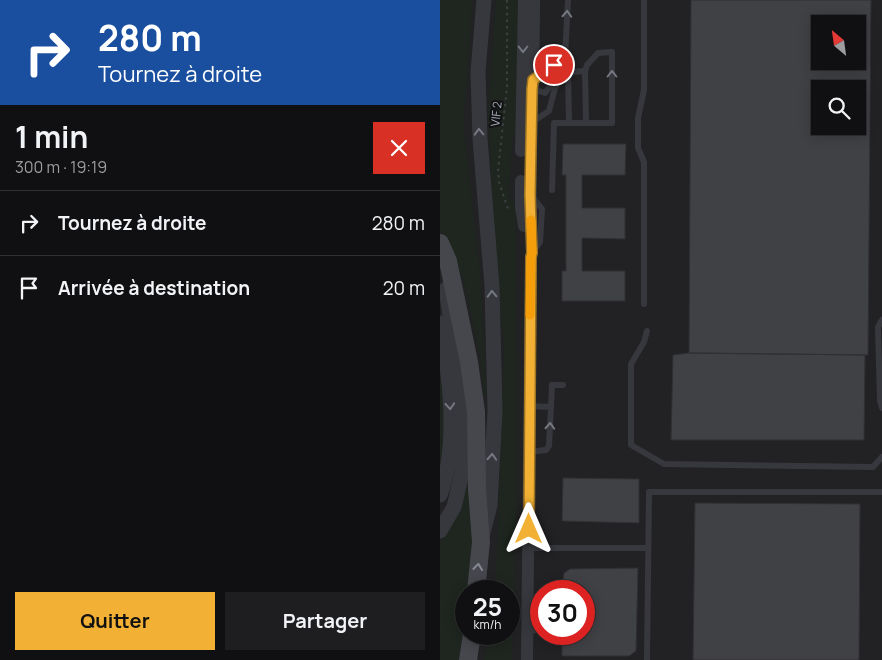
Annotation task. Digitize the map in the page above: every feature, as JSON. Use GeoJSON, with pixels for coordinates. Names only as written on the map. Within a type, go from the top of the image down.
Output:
{"type":"FeatureCollection","features":[{"type":"Feature","properties":{"kind":"main road"},"geometry":{"type":"LineString","coordinates":[[440,243],[448,261],[469,362],[476,412],[481,542],[477,580]]}},
{"type":"Feature","properties":{"kind":"main road"},"geometry":{"type":"LineString","coordinates":[[468,660],[470,645]]}},
{"type":"Feature","properties":{"kind":"street"},"geometry":{"type":"LineString","coordinates":[[481,542],[490,505],[495,411],[492,286],[480,139],[478,72],[484,0]]}},
{"type":"Feature","properties":{"kind":"street"},"geometry":{"type":"LineString","coordinates":[[524,0],[521,207],[531,255]]}},
{"type":"Feature","properties":{"kind":"street"},"geometry":{"type":"LineString","coordinates":[[527,660],[530,195],[534,0]]}},
{"type":"Feature","properties":{"kind":"street"},"geometry":{"type":"LineString","coordinates":[[440,252],[463,398],[464,439],[462,473],[454,507],[440,531]]}},
{"type":"Feature","properties":{"kind":"street"},"geometry":{"type":"LineString","coordinates":[[440,323],[448,370],[451,428],[445,482],[440,495]]}},
{"type":"Feature","properties":{"kind":"lane"},"geometry":{"type":"LineString","coordinates":[[551,100],[545,93],[532,85],[565,57],[568,0]]}},
{"type":"Feature","properties":{"kind":"lane"},"geometry":{"type":"LineString","coordinates":[[644,0],[644,90],[638,118],[638,148],[644,162],[644,304]]}},
{"type":"Feature","properties":{"kind":"lane"},"geometry":{"type":"LineString","coordinates":[[552,190],[554,123],[586,123],[612,123],[612,52],[598,53],[587,65],[585,71],[586,123]]}},
{"type":"Feature","properties":{"kind":"lane"},"geometry":{"type":"LineString","coordinates":[[545,93],[558,77],[585,71]]}},
{"type":"Feature","properties":{"kind":"lane"},"geometry":{"type":"LineString","coordinates":[[531,122],[549,111],[555,88],[565,74]]}},
{"type":"Feature","properties":{"kind":"lane"},"geometry":{"type":"LineString","coordinates":[[565,74],[569,123]]}},
{"type":"Feature","properties":{"kind":"lane"},"geometry":{"type":"LineString","coordinates":[[882,320],[878,327],[878,358],[882,408]]}},
{"type":"Feature","properties":{"kind":"lane"},"geometry":{"type":"LineString","coordinates":[[647,330],[644,342],[631,364],[631,445],[664,464],[873,467],[882,458]]}},
{"type":"Feature","properties":{"kind":"lane"},"geometry":{"type":"LineString","coordinates":[[529,452],[546,450],[549,446],[552,385],[563,385]]}},
{"type":"Feature","properties":{"kind":"lane"},"geometry":{"type":"LineString","coordinates":[[528,406],[551,406]]}},
{"type":"Feature","properties":{"kind":"lane"},"geometry":{"type":"LineString","coordinates":[[646,659],[649,492],[882,492]]}},
{"type":"Feature","properties":{"kind":"lane"},"geometry":{"type":"LineString","coordinates":[[529,548],[648,548]]}},
{"type":"Feature","properties":{"kind":"path","name":"VIF 2"},"geometry":{"type":"LineString","coordinates":[[507,0],[507,87],[498,171],[499,182],[511,218]]}},
{"type":"Feature","properties":{"kind":"shaded area"},"geometry":{"type":"Polygon","coordinates":[[[440,0],[882,0],[882,660],[440,660],[440,0]]]}},
{"type":"Feature","properties":{"kind":"shaded area"},"geometry":{"type":"Polygon","coordinates":[[[440,0],[472,0],[468,75],[463,119],[481,283],[487,395],[484,397],[480,358],[464,280],[440,227],[440,0]]]}},
{"type":"Feature","properties":{"kind":"shaded area"},"geometry":{"type":"Polygon","coordinates":[[[496,0],[520,0],[519,123],[512,141],[509,195],[516,207],[517,495],[514,580],[494,580],[497,559],[504,348],[495,255],[488,113],[496,0]]]}},
{"type":"Feature","properties":{"kind":"shaded area"},"geometry":{"type":"Polygon","coordinates":[[[440,363],[446,427],[440,473],[440,363]]]}},
{"type":"Feature","properties":{"kind":"shaded area"},"geometry":{"type":"Polygon","coordinates":[[[473,466],[472,537],[469,580],[455,580],[455,645],[462,645],[460,660],[440,660],[440,541],[445,536],[473,466]]]}},
{"type":"Feature","properties":{"kind":"shaded area"},"geometry":{"type":"Polygon","coordinates":[[[486,645],[512,645],[512,660],[484,660],[486,645]]]}},
{"type":"Feature","properties":{"kind":"building"},"geometry":{"type":"Polygon","coordinates":[[[691,0],[871,0],[868,355],[689,353],[691,0]]]}},
{"type":"Feature","properties":{"kind":"building"},"geometry":{"type":"Polygon","coordinates":[[[563,144],[626,144],[625,175],[582,175],[582,208],[625,208],[625,239],[582,238],[582,271],[625,271],[625,301],[562,301],[562,271],[566,271],[566,175],[562,175],[563,144]]]}},
{"type":"Feature","properties":{"kind":"building"},"geometry":{"type":"Polygon","coordinates":[[[689,353],[865,355],[864,440],[671,440],[673,355],[689,353]]]}},
{"type":"Feature","properties":{"kind":"building"},"geometry":{"type":"Polygon","coordinates":[[[563,478],[639,479],[639,523],[562,521],[563,478]]]}},
{"type":"Feature","properties":{"kind":"building"},"geometry":{"type":"Polygon","coordinates":[[[695,503],[860,504],[859,660],[693,660],[695,503]]]}},
{"type":"Feature","properties":{"kind":"building"},"geometry":{"type":"Polygon","coordinates":[[[638,568],[636,651],[629,656],[562,656],[562,645],[595,645],[595,580],[563,580],[564,573],[570,569],[638,568]]]}},
{"type":"Feature","properties":{"kind":"slow traffic"},"geometry":{"type":"LineString","coordinates":[[530,315],[531,220]]}},
{"type":"Feature","properties":{"kind":"route"},"geometry":{"type":"LineString","coordinates":[[529,529],[528,406],[532,253],[530,195],[532,89],[533,80],[554,65]]}}]}
